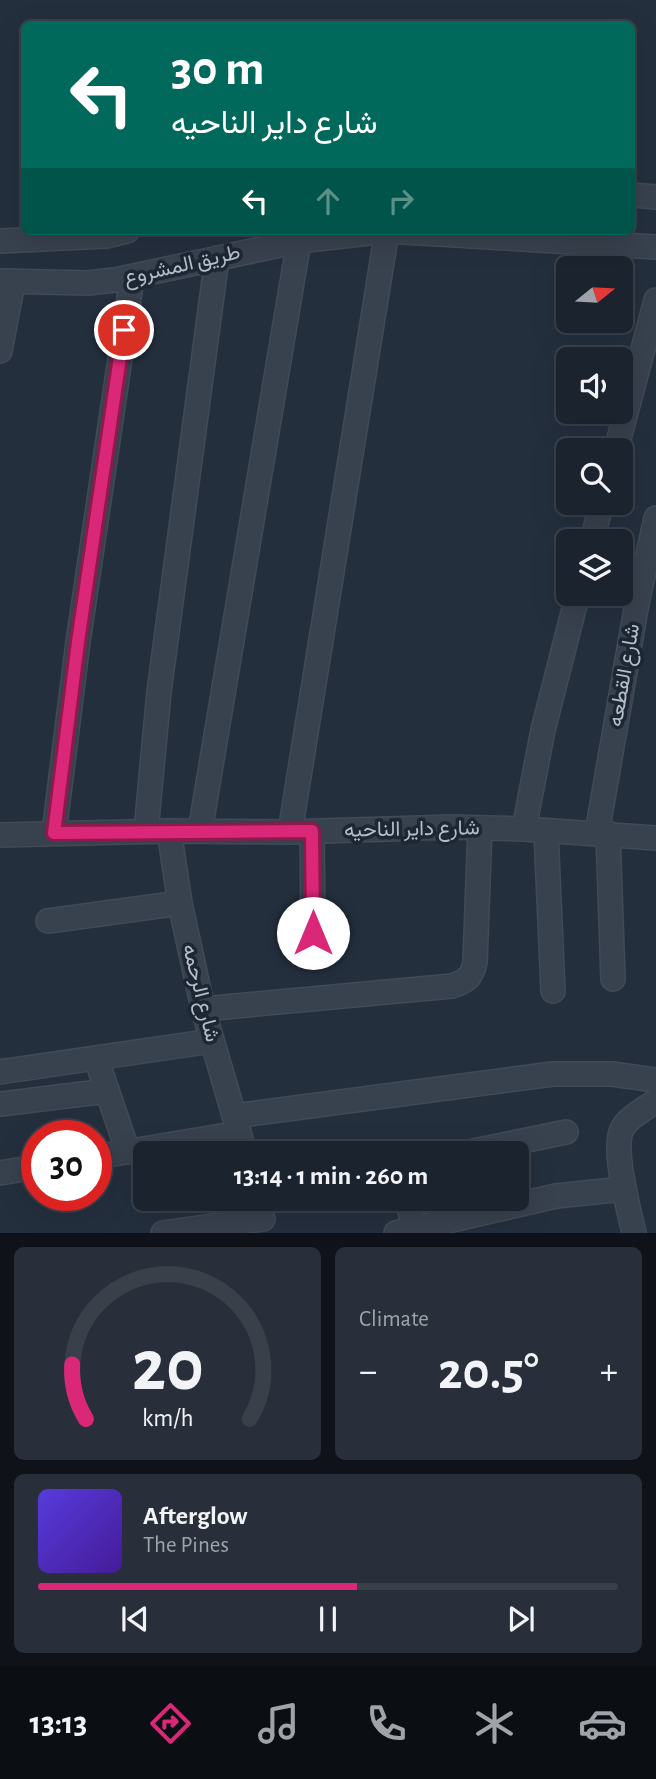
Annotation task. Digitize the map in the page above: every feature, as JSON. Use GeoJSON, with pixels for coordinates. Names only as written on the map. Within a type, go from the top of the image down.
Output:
{"type":"FeatureCollection","features":[{"type":"Feature","properties":{"kind":"street"},"geometry":{"type":"LineString","coordinates":[[635,195],[656,197]]}},
{"type":"Feature","properties":{"kind":"street"},"geometry":{"type":"LineString","coordinates":[[0,241],[111,235]]}},
{"type":"Feature","properties":{"kind":"street","name":"طريق المشروع"},"geometry":{"type":"LineString","coordinates":[[6,282],[89,283],[132,278],[299,241],[352,235]]}},
{"type":"Feature","properties":{"kind":"street"},"geometry":{"type":"LineString","coordinates":[[313,933],[301,832],[386,235]]}},
{"type":"Feature","properties":{"kind":"street","name":"طريق المشروع"},"geometry":{"type":"LineString","coordinates":[[454,235],[656,247]]}},
{"type":"Feature","properties":{"kind":"street"},"geometry":{"type":"LineString","coordinates":[[200,831],[299,241]]}},
{"type":"Feature","properties":{"kind":"street","name":"شارع الرحمه"},"geometry":{"type":"LineString","coordinates":[[217,258],[159,692],[157,831],[180,903],[203,1009],[239,1134]]}},
{"type":"Feature","properties":{"kind":"street"},"geometry":{"type":"LineString","coordinates":[[54,833],[76,655],[132,278]]}},
{"type":"Feature","properties":{"kind":"street"},"geometry":{"type":"LineString","coordinates":[[0,351],[6,282]]}},
{"type":"Feature","properties":{"kind":"street"},"geometry":{"type":"LineString","coordinates":[[619,438],[656,300]]}},
{"type":"Feature","properties":{"kind":"street","name":"شارع القطعه"},"geometry":{"type":"LineString","coordinates":[[613,979],[602,833],[637,603],[656,518]]}},
{"type":"Feature","properties":{"kind":"street"},"geometry":{"type":"LineString","coordinates":[[553,991],[535,830],[543,730],[575,606]]}},
{"type":"Feature","properties":{"kind":"street"},"geometry":{"type":"LineString","coordinates":[[203,1009],[452,986],[465,982],[472,974],[475,962],[480,828]]}},
{"type":"Feature","properties":{"kind":"street","name":"شارع داير الناحيه"},"geometry":{"type":"LineString","coordinates":[[0,835],[480,828],[656,838]]}},
{"type":"Feature","properties":{"kind":"street"},"geometry":{"type":"LineString","coordinates":[[48,921],[180,903]]}},
{"type":"Feature","properties":{"kind":"street"},"geometry":{"type":"LineString","coordinates":[[0,1072],[212,1041]]}},
{"type":"Feature","properties":{"kind":"street"},"geometry":{"type":"LineString","coordinates":[[96,1058],[128,1152]]}},
{"type":"Feature","properties":{"kind":"street"},"geometry":{"type":"LineString","coordinates":[[112,1154],[239,1134],[553,1074],[612,1074],[656,1080]]}},
{"type":"Feature","properties":{"kind":"street"},"geometry":{"type":"LineString","coordinates":[[0,1104],[107,1091]]}},
{"type":"Feature","properties":{"kind":"street"},"geometry":{"type":"LineString","coordinates":[[634,1233],[624,1189],[618,1141],[622,1128],[656,1101]]}},
{"type":"Feature","properties":{"kind":"street"},"geometry":{"type":"LineString","coordinates":[[522,1141],[566,1132]]}},
{"type":"Feature","properties":{"kind":"street"},"geometry":{"type":"LineString","coordinates":[[0,1173],[21,1170]]}},
{"type":"Feature","properties":{"kind":"street"},"geometry":{"type":"LineString","coordinates":[[406,1211],[405,1231],[556,1196],[624,1189]]}},
{"type":"Feature","properties":{"kind":"street"},"geometry":{"type":"LineString","coordinates":[[163,1233],[262,1217]]}},
{"type":"Feature","properties":{"kind":"route"},"geometry":{"type":"LineString","coordinates":[[124,330],[78,642],[54,833],[312,831],[313,933]]}}]}
